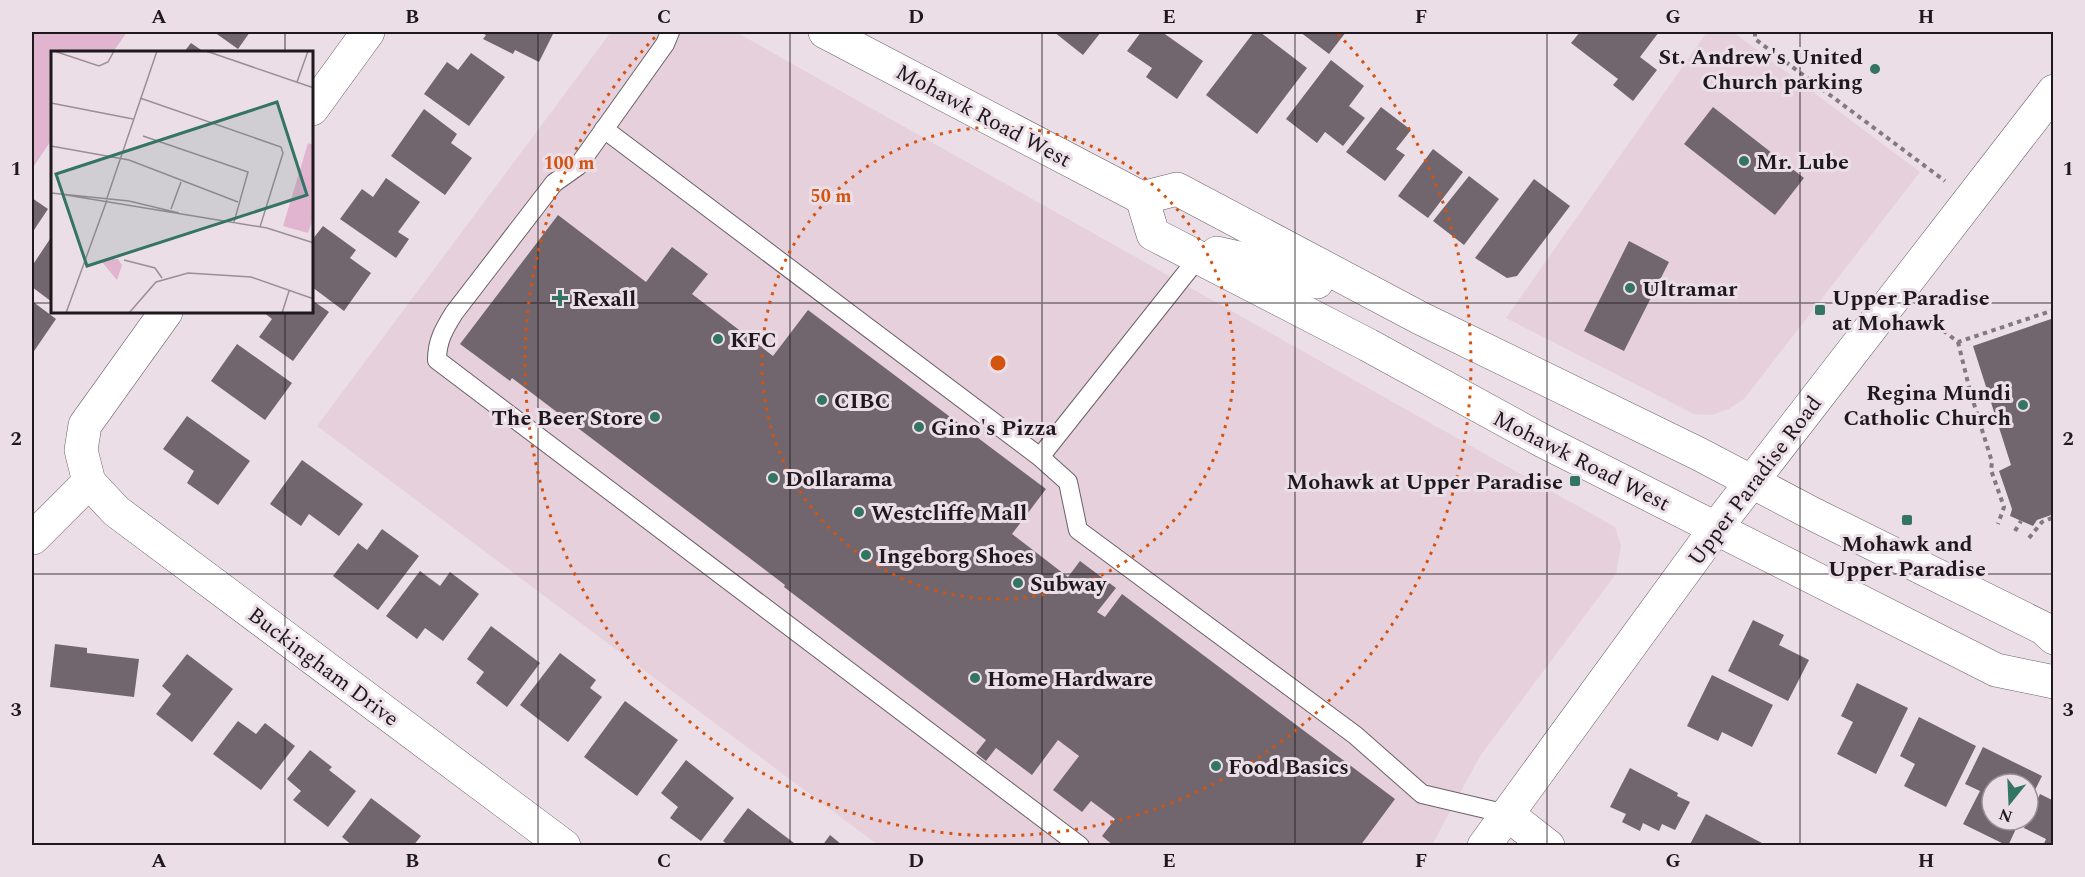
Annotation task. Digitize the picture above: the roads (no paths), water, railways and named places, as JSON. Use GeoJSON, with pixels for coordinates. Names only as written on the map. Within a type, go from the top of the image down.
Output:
{"type":"FeatureCollection","features":[{"type":"Feature","properties":{"kind":"main road"},"geometry":{"type":"LineString","coordinates":[[314,106],[368,32]]}},
{"type":"Feature","properties":{"kind":"main road","name":"Mohawk Road West"},"geometry":{"type":"LineString","coordinates":[[825,32],[1142,198],[1153,234],[1368,345],[1543,441],[1996,670],[2054,682]]}},
{"type":"Feature","properties":{"kind":"main road","name":"Upper Paradise Road"},"geometry":{"type":"LineString","coordinates":[[1485,846],[1751,481],[2054,91]]}},
{"type":"Feature","properties":{"kind":"main road"},"geometry":{"type":"LineString","coordinates":[[1142,198],[1177,189],[1420,318],[2043,628],[2054,638]]}},
{"type":"Feature","properties":{"kind":"main road"},"geometry":{"type":"LineString","coordinates":[[1197,258],[1215,252],[1262,263],[1420,318]]}},
{"type":"Feature","properties":{"kind":"main road","name":"Buckingham Drive"},"geometry":{"type":"LineString","coordinates":[[165,314],[85,425],[81,450],[89,482],[116,511],[564,846]]}},
{"type":"Feature","properties":{"kind":"main road"},"geometry":{"type":"LineString","coordinates":[[33,538],[89,482]]}},
{"type":"Feature","properties":{"kind":"main road"},"geometry":{"type":"LineString","coordinates":[[1507,814],[1548,846]]}},
{"type":"Feature","properties":{"kind":"lane"},"geometry":{"type":"LineString","coordinates":[[670,32],[664,44],[578,166],[554,183],[454,313],[440,336],[437,360],[1080,846]]}},
{"type":"Feature","properties":{"kind":"lane"},"geometry":{"type":"LineString","coordinates":[[604,129],[1040,457],[1068,482],[1078,530],[1355,735],[1422,794],[1507,814]]}},
{"type":"Feature","properties":{"kind":"lane"},"geometry":{"type":"LineString","coordinates":[[1040,457],[1197,258]]}},
{"type":"Feature","properties":{"kind":"place","name":"St. Andrew's United Church parking"},"geometry":{"type":"Point","coordinates":[1875,69]}},
{"type":"Feature","properties":{"kind":"place","name":"Mr. Lube"},"geometry":{"type":"Point","coordinates":[1744,161]}},
{"type":"Feature","properties":{"kind":"place","name":"Ultramar"},"geometry":{"type":"Point","coordinates":[1630,288]}},
{"type":"Feature","properties":{"kind":"place","name":"Rexall"},"geometry":{"type":"Point","coordinates":[560,298]}},
{"type":"Feature","properties":{"kind":"place","name":"Upper Paradise at Mohawk"},"geometry":{"type":"Point","coordinates":[1820,310]}},
{"type":"Feature","properties":{"kind":"place","name":"KFC"},"geometry":{"type":"Point","coordinates":[718,339]}},
{"type":"Feature","properties":{"kind":"place","name":"CIBC"},"geometry":{"type":"Point","coordinates":[822,400]}},
{"type":"Feature","properties":{"kind":"place","name":"Regina Mundi Catholic Church"},"geometry":{"type":"Point","coordinates":[2023,405]}},
{"type":"Feature","properties":{"kind":"place","name":"The Beer Store"},"geometry":{"type":"Point","coordinates":[655,417]}},
{"type":"Feature","properties":{"kind":"place","name":"Gino's Pizza"},"geometry":{"type":"Point","coordinates":[919,427]}},
{"type":"Feature","properties":{"kind":"place","name":"Dollarama"},"geometry":{"type":"Point","coordinates":[773,478]}},
{"type":"Feature","properties":{"kind":"place","name":"Mohawk at Upper Paradise"},"geometry":{"type":"Point","coordinates":[1575,481]}},
{"type":"Feature","properties":{"kind":"place","name":"Westcliffe Mall"},"geometry":{"type":"Point","coordinates":[859,512]}},
{"type":"Feature","properties":{"kind":"place","name":"Mohawk and Upper Paradise"},"geometry":{"type":"Point","coordinates":[1907,520]}},
{"type":"Feature","properties":{"kind":"place","name":"Ingeborg Shoes"},"geometry":{"type":"Point","coordinates":[866,555]}},
{"type":"Feature","properties":{"kind":"place","name":"Subway"},"geometry":{"type":"Point","coordinates":[1018,583]}},
{"type":"Feature","properties":{"kind":"place","name":"Home Hardware"},"geometry":{"type":"Point","coordinates":[975,678]}},
{"type":"Feature","properties":{"kind":"place","name":"Food Basics"},"geometry":{"type":"Point","coordinates":[1216,766]}}]}
